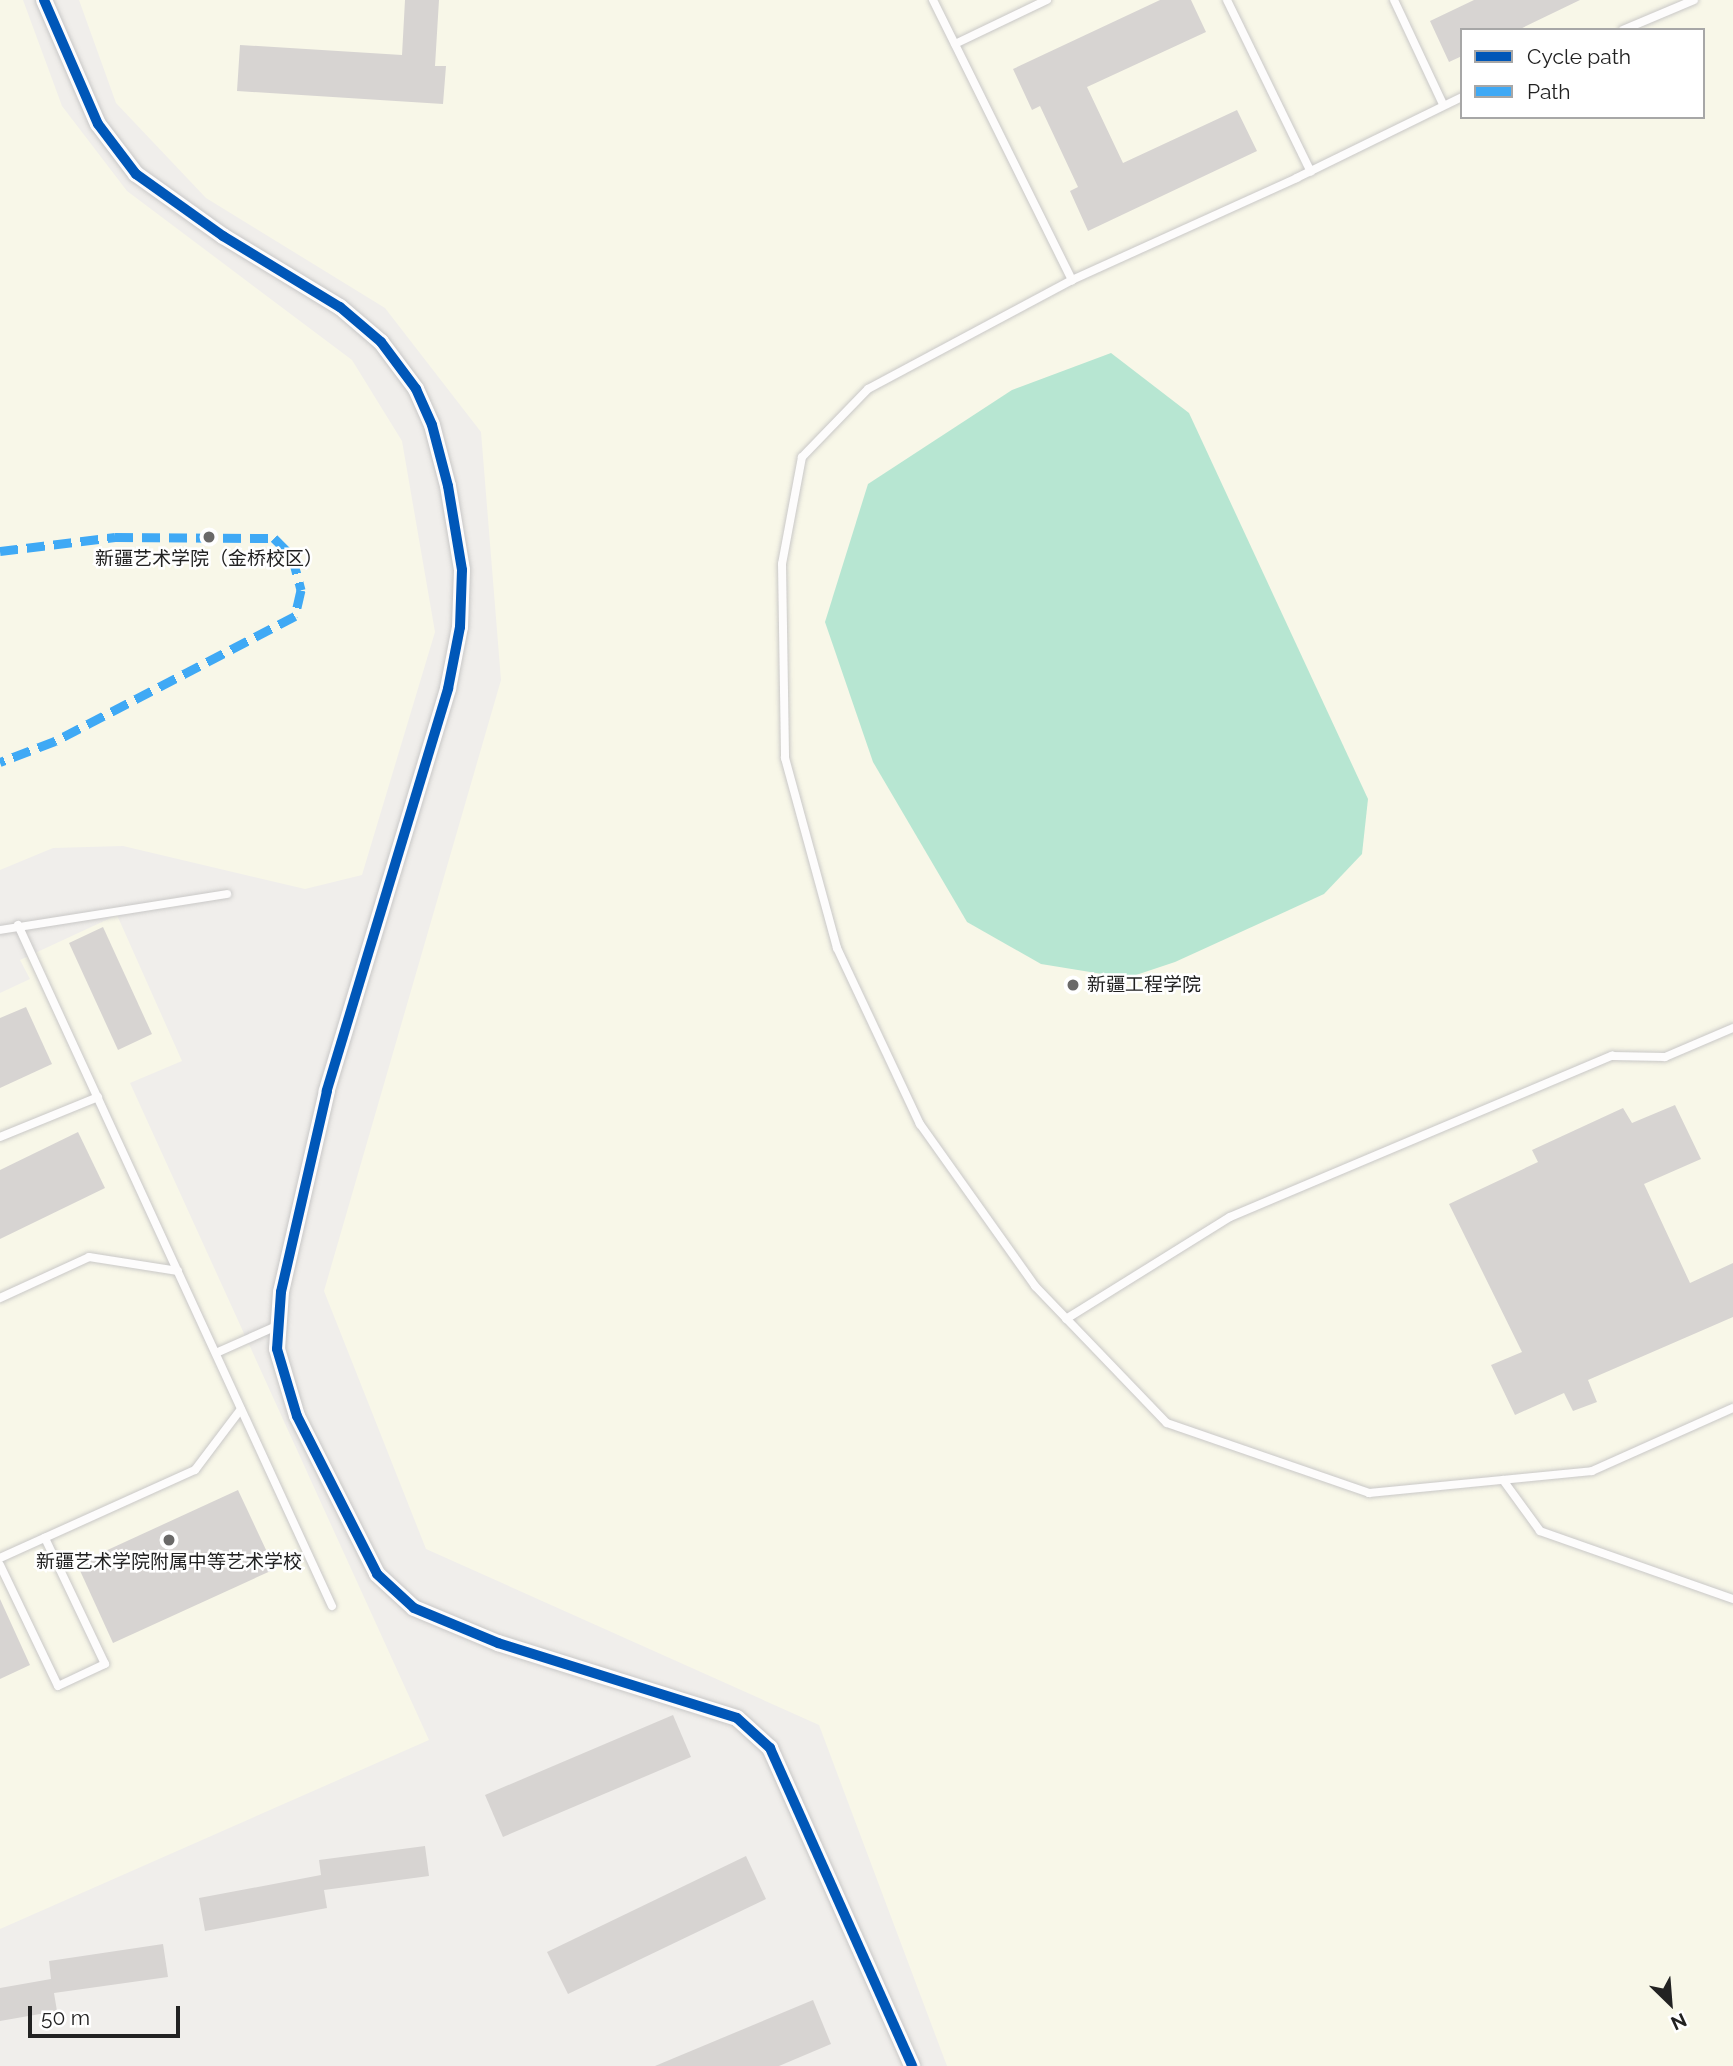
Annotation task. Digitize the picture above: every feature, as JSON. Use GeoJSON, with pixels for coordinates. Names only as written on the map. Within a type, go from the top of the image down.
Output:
{"type":"FeatureCollection","features":[{"type":"Feature","properties":{"kind":"street"},"geometry":{"type":"LineString","coordinates":[[44,0],[98,124],[136,174],[223,236],[340,307],[381,342],[416,389],[432,425],[448,486],[462,570],[460,627],[448,689],[327,1091],[281,1292],[277,1349],[297,1416],[377,1574],[414,1608],[498,1643],[737,1718],[770,1748],[912,2066]]}},
{"type":"Feature","properties":{"kind":"lane"},"geometry":{"type":"LineString","coordinates":[[933,0],[1072,280]]}},
{"type":"Feature","properties":{"kind":"lane"},"geometry":{"type":"LineString","coordinates":[[955,44],[1047,0]]}},
{"type":"Feature","properties":{"kind":"lane"},"geometry":{"type":"LineString","coordinates":[[1227,0],[1311,172]]}},
{"type":"Feature","properties":{"kind":"lane"},"geometry":{"type":"LineString","coordinates":[[1394,0],[1443,104]]}},
{"type":"Feature","properties":{"kind":"lane"},"geometry":{"type":"LineString","coordinates":[[1627,28],[1673,4],[1694,0]]}},
{"type":"Feature","properties":{"kind":"lane"},"geometry":{"type":"LineString","coordinates":[[1460,98],[1297,178],[1072,280],[868,389],[802,457],[782,564],[785,758],[837,948],[920,1124],[1035,1286],[1167,1423],[1369,1493],[1592,1472],[1733,1408]]}},
{"type":"Feature","properties":{"kind":"lane"},"geometry":{"type":"LineString","coordinates":[[0,930],[227,894]]}},
{"type":"Feature","properties":{"kind":"lane"},"geometry":{"type":"LineString","coordinates":[[19,925],[332,1606]]}},
{"type":"Feature","properties":{"kind":"lane"},"geometry":{"type":"LineString","coordinates":[[1066,1319],[1230,1217],[1612,1056],[1665,1057],[1733,1028]]}},
{"type":"Feature","properties":{"kind":"lane"},"geometry":{"type":"LineString","coordinates":[[0,1137],[97,1097]]}},
{"type":"Feature","properties":{"kind":"lane"},"geometry":{"type":"LineString","coordinates":[[0,1298],[89,1257],[178,1271]]}},
{"type":"Feature","properties":{"kind":"lane"},"geometry":{"type":"LineString","coordinates":[[216,1353],[279,1325]]}},
{"type":"Feature","properties":{"kind":"lane"},"geometry":{"type":"LineString","coordinates":[[0,1558],[195,1470],[242,1409]]}},
{"type":"Feature","properties":{"kind":"lane"},"geometry":{"type":"LineString","coordinates":[[1503,1480],[1540,1531],[1733,1599]]}},
{"type":"Feature","properties":{"kind":"lane"},"geometry":{"type":"LineString","coordinates":[[0,1565],[58,1686],[105,1664],[45,1538]]}},
{"type":"Feature","properties":{"kind":"shaded area","name":"新疆艺术学院（金桥校区）"},"geometry":{"type":"Polygon","coordinates":[[[0,0],[23,0],[62,106],[127,191],[352,360],[402,441],[435,632],[362,875],[305,889],[123,846],[53,848],[0,870],[0,0]]]}},
{"type":"Feature","properties":{"kind":"shaded area","name":"新疆工程学院"},"geometry":{"type":"Polygon","coordinates":[[[79,0],[1733,0],[1733,2066],[947,2066],[819,1725],[426,1549],[324,1291],[501,680],[481,432],[385,308],[206,198],[116,103],[79,0]]]}},
{"type":"Feature","properties":{"kind":"shaded area","name":"新疆艺术学院附属中等艺术学校"},"geometry":{"type":"Polygon","coordinates":[[[117,915],[182,1061],[130,1083],[429,1740],[0,1929],[0,993],[30,979],[20,960],[117,915]]]}},
{"type":"Feature","properties":{"kind":"green space"},"geometry":{"type":"Polygon","coordinates":[[[1111,353],[1189,413],[1368,799],[1362,854],[1324,894],[1175,962],[1127,978],[1041,964],[967,922],[873,762],[825,622],[868,484],[1012,390],[1111,353]]]}},
{"type":"Feature","properties":{"kind":"building"},"geometry":{"type":"Polygon","coordinates":[[[405,0],[439,0],[435,66],[446,66],[443,104],[237,91],[240,45],[402,55],[405,0]]]}},
{"type":"Feature","properties":{"kind":"building"},"geometry":{"type":"Polygon","coordinates":[[[1160,0],[1191,0],[1206,32],[1087,87],[1123,163],[1237,110],[1257,151],[1088,231],[1070,191],[1078,187],[1040,106],[1032,110],[1013,69],[1160,0]]]}},
{"type":"Feature","properties":{"kind":"building"},"geometry":{"type":"Polygon","coordinates":[[[1474,0],[1580,0],[1522,28],[1460,28],[1460,57],[1449,62],[1430,21],[1474,0]]]}},
{"type":"Feature","properties":{"kind":"building"},"geometry":{"type":"Polygon","coordinates":[[[103,927],[152,1034],[118,1050],[69,943],[103,927]]]}},
{"type":"Feature","properties":{"kind":"building"},"geometry":{"type":"Polygon","coordinates":[[[26,1007],[52,1064],[0,1088],[0,1018],[26,1007]]]}},
{"type":"Feature","properties":{"kind":"building"},"geometry":{"type":"Polygon","coordinates":[[[1675,1105],[1701,1159],[1644,1184],[1690,1283],[1733,1263],[1733,1317],[1588,1380],[1597,1402],[1573,1411],[1564,1393],[1515,1415],[1491,1365],[1522,1352],[1449,1204],[1538,1162],[1532,1150],[1623,1108],[1632,1123],[1675,1105]]]}},
{"type":"Feature","properties":{"kind":"building"},"geometry":{"type":"Polygon","coordinates":[[[78,1132],[105,1188],[0,1239],[0,1170],[78,1132]]]}},
{"type":"Feature","properties":{"kind":"building"},"geometry":{"type":"Polygon","coordinates":[[[238,1490],[275,1569],[113,1643],[77,1564],[238,1490]]]}},
{"type":"Feature","properties":{"kind":"building"},"geometry":{"type":"Polygon","coordinates":[[[0,1599],[30,1665],[0,1679],[0,1599]]]}},
{"type":"Feature","properties":{"kind":"building"},"geometry":{"type":"Polygon","coordinates":[[[673,1715],[691,1757],[503,1837],[485,1795],[673,1715]]]}},
{"type":"Feature","properties":{"kind":"building"},"geometry":{"type":"Polygon","coordinates":[[[425,1846],[429,1876],[324,1890],[327,1908],[205,1931],[199,1898],[321,1875],[319,1860],[425,1846]]]}},
{"type":"Feature","properties":{"kind":"building"},"geometry":{"type":"Polygon","coordinates":[[[746,1856],[766,1899],[568,1994],[547,1952],[746,1856]]]}},
{"type":"Feature","properties":{"kind":"building"},"geometry":{"type":"Polygon","coordinates":[[[163,1944],[168,1977],[54,1993],[57,2011],[0,2021],[0,1988],[51,1979],[49,1961],[163,1944]]]}},
{"type":"Feature","properties":{"kind":"building"},"geometry":{"type":"Polygon","coordinates":[[[813,2000],[831,2044],[779,2066],[655,2066],[813,2000]]]}},
{"type":"Feature","properties":{"kind":"marked path"},"geometry":{"type":"LineString","coordinates":[[0,551],[115,537],[274,538],[292,556],[301,590],[295,616],[55,741],[0,762]]}},
{"type":"Feature","properties":{"kind":"cycle path"},"geometry":{"type":"LineString","coordinates":[[44,0],[98,124],[136,174],[223,236],[340,307],[381,342],[416,389],[432,425],[448,486],[462,570],[460,627],[448,689],[327,1091],[281,1292],[277,1349],[297,1416],[377,1574],[414,1608],[498,1643],[737,1718],[770,1748],[912,2066]]}},
{"type":"Feature","properties":{"kind":"place","name":"新疆艺术学院（金桥校区）"},"geometry":{"type":"Point","coordinates":[209,537]}},
{"type":"Feature","properties":{"kind":"place","name":"新疆工程学院"},"geometry":{"type":"Point","coordinates":[1073,985]}},
{"type":"Feature","properties":{"kind":"place","name":"新疆艺术学院附属中等艺术学校"},"geometry":{"type":"Point","coordinates":[169,1540]}}]}
